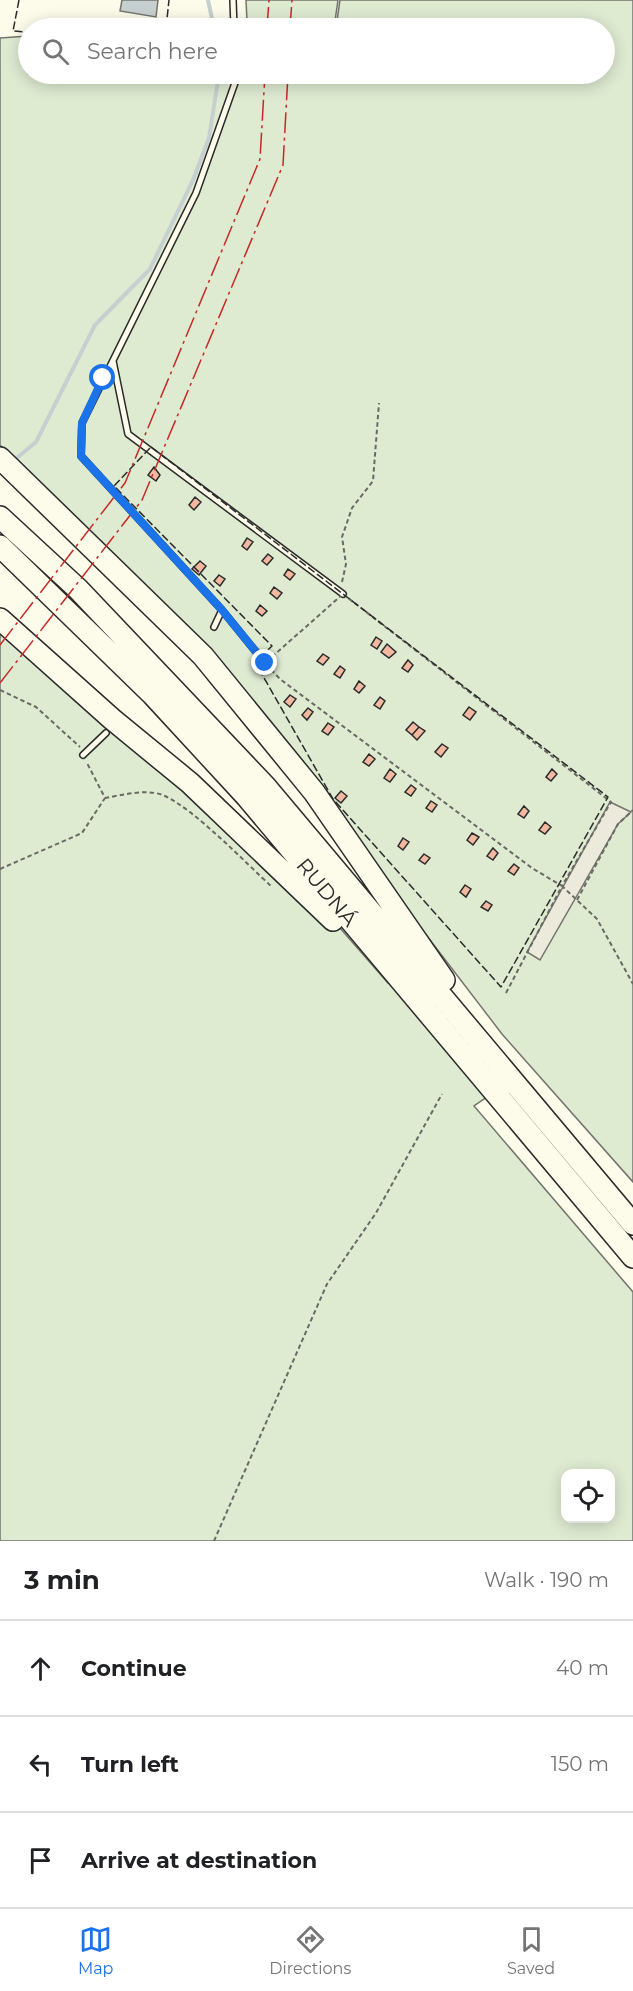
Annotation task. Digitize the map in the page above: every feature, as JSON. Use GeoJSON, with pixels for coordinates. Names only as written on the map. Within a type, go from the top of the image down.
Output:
{"type":"FeatureCollection","features":[{"type":"Feature","properties":{"kind":"highway"},"geometry":{"type":"LineString","coordinates":[[0,458],[204,656],[261,724],[357,853],[524,1094]]}},
{"type":"Feature","properties":{"kind":"highway","name":"RUDNÁ"},"geometry":{"type":"LineString","coordinates":[[0,517],[78,589],[265,786],[633,1224]]}},
{"type":"Feature","properties":{"kind":"highway","name":"RUDNÁ"},"geometry":{"type":"LineString","coordinates":[[0,546],[153,695],[247,797],[633,1257]]}},
{"type":"Feature","properties":{"kind":"highway"},"geometry":{"type":"LineString","coordinates":[[0,619],[112,719],[190,783],[326,912],[388,983],[406,987]]}},
{"type":"Feature","properties":{"kind":"lane"},"geometry":{"type":"LineString","coordinates":[[233,0],[234,18]]}},
{"type":"Feature","properties":{"kind":"lane"},"geometry":{"type":"LineString","coordinates":[[235,84],[196,193],[82,423],[81,456],[222,610],[265,663]]}},
{"type":"Feature","properties":{"kind":"lane"},"geometry":{"type":"LineString","coordinates":[[113,360],[128,434],[343,594]]}},
{"type":"Feature","properties":{"kind":"lane"},"geometry":{"type":"LineString","coordinates":[[214,627],[222,610]]}},
{"type":"Feature","properties":{"kind":"lane"},"geometry":{"type":"LineString","coordinates":[[83,755],[106,733]]}},
{"type":"Feature","properties":{"kind":"path"},"geometry":{"type":"LineString","coordinates":[[338,590],[345,571],[342,537],[352,508],[373,481],[379,403]]}},
{"type":"Feature","properties":{"kind":"path"},"geometry":{"type":"LineString","coordinates":[[506,993],[562,886],[611,802],[343,594],[265,663],[280,680],[532,868],[562,886],[597,920],[633,984]]}},
{"type":"Feature","properties":{"kind":"path"},"geometry":{"type":"LineString","coordinates":[[0,690],[36,707],[80,747],[105,798]]}},
{"type":"Feature","properties":{"kind":"path"},"geometry":{"type":"LineString","coordinates":[[0,869],[82,833],[105,798],[129,793],[164,795],[194,818],[272,887]]}},
{"type":"Feature","properties":{"kind":"path"},"geometry":{"type":"LineString","coordinates":[[576,900],[618,824],[633,810]]}},
{"type":"Feature","properties":{"kind":"path"},"geometry":{"type":"LineString","coordinates":[[214,1541],[327,1284],[376,1213],[442,1094]]}},
{"type":"Feature","properties":{"kind":"green space"},"geometry":{"type":"Polygon","coordinates":[[[246,0],[338,0],[335,18],[247,18],[246,0]]]}},
{"type":"Feature","properties":{"kind":"green space"},"geometry":{"type":"Polygon","coordinates":[[[340,0],[633,0],[633,1182],[502,1034],[199,638],[0,445],[0,38],[18,37],[18,84],[615,84],[615,18],[337,18],[340,0]]]}},
{"type":"Feature","properties":{"kind":"green space"},"geometry":{"type":"Polygon","coordinates":[[[0,619],[326,912],[388,983],[406,988],[494,1092],[474,1106],[633,1292],[633,1541],[0,1541],[0,619]]]}},
{"type":"Feature","properties":{"kind":"shaded area"},"geometry":{"type":"Polygon","coordinates":[[[122,0],[158,0],[156,17],[120,11],[122,0]]]}},
{"type":"Feature","properties":{"kind":"shaded area"},"geometry":{"type":"Polygon","coordinates":[[[610,802],[631,812],[618,824],[540,960],[527,952],[610,802]]]}},
{"type":"Feature","properties":{"kind":"building"},"geometry":{"type":"Polygon","coordinates":[[[154,467],[160,475],[156,481],[148,475],[154,467]]]}},
{"type":"Feature","properties":{"kind":"building"},"geometry":{"type":"Polygon","coordinates":[[[195,497],[201,502],[194,510],[189,505],[195,497]]]}},
{"type":"Feature","properties":{"kind":"building"},"geometry":{"type":"Polygon","coordinates":[[[247,538],[253,542],[247,550],[242,546],[247,538]]]}},
{"type":"Feature","properties":{"kind":"building"},"geometry":{"type":"Polygon","coordinates":[[[268,554],[273,558],[267,565],[262,561],[268,554]]]}},
{"type":"Feature","properties":{"kind":"building"},"geometry":{"type":"Polygon","coordinates":[[[200,561],[206,566],[199,575],[192,569],[200,561]]]}},
{"type":"Feature","properties":{"kind":"building"},"geometry":{"type":"Polygon","coordinates":[[[288,569],[295,574],[290,580],[284,575],[288,569]]]}},
{"type":"Feature","properties":{"kind":"building"},"geometry":{"type":"Polygon","coordinates":[[[219,575],[225,579],[220,586],[214,581],[219,575]]]}},
{"type":"Feature","properties":{"kind":"building"},"geometry":{"type":"Polygon","coordinates":[[[274,587],[282,593],[277,599],[270,593],[274,587]]]}},
{"type":"Feature","properties":{"kind":"building"},"geometry":{"type":"Polygon","coordinates":[[[260,605],[267,611],[262,616],[256,611],[260,605]]]}},
{"type":"Feature","properties":{"kind":"building"},"geometry":{"type":"Polygon","coordinates":[[[376,637],[382,641],[377,649],[371,645],[376,637]]]}},
{"type":"Feature","properties":{"kind":"building"},"geometry":{"type":"Polygon","coordinates":[[[387,644],[396,652],[389,658],[381,652],[387,644]]]}},
{"type":"Feature","properties":{"kind":"building"},"geometry":{"type":"Polygon","coordinates":[[[323,654],[329,658],[323,665],[317,661],[323,654]]]}},
{"type":"Feature","properties":{"kind":"building"},"geometry":{"type":"Polygon","coordinates":[[[408,660],[413,665],[408,672],[402,668],[408,660]]]}},
{"type":"Feature","properties":{"kind":"building"},"geometry":{"type":"Polygon","coordinates":[[[340,666],[345,670],[340,678],[334,674],[340,666]]]}},
{"type":"Feature","properties":{"kind":"building"},"geometry":{"type":"Polygon","coordinates":[[[359,681],[365,686],[359,693],[354,689],[359,681]]]}},
{"type":"Feature","properties":{"kind":"building"},"geometry":{"type":"Polygon","coordinates":[[[290,695],[296,699],[290,707],[284,702],[290,695]]]}},
{"type":"Feature","properties":{"kind":"building"},"geometry":{"type":"Polygon","coordinates":[[[380,697],[385,701],[380,709],[374,705],[380,697]]]}},
{"type":"Feature","properties":{"kind":"building"},"geometry":{"type":"Polygon","coordinates":[[[469,707],[476,712],[470,720],[463,715],[469,707]]]}},
{"type":"Feature","properties":{"kind":"building"},"geometry":{"type":"Polygon","coordinates":[[[308,708],[313,712],[307,720],[302,715],[308,708]]]}},
{"type":"Feature","properties":{"kind":"building"},"geometry":{"type":"Polygon","coordinates":[[[413,722],[419,727],[412,735],[406,730],[413,722]]]}},
{"type":"Feature","properties":{"kind":"building"},"geometry":{"type":"Polygon","coordinates":[[[328,723],[334,727],[328,735],[322,731],[328,723]]]}},
{"type":"Feature","properties":{"kind":"building"},"geometry":{"type":"Polygon","coordinates":[[[419,727],[425,731],[417,740],[412,735],[419,727]]]}},
{"type":"Feature","properties":{"kind":"building"},"geometry":{"type":"Polygon","coordinates":[[[442,744],[448,748],[441,757],[435,752],[442,744]]]}},
{"type":"Feature","properties":{"kind":"building"},"geometry":{"type":"Polygon","coordinates":[[[369,754],[375,759],[369,766],[363,762],[369,754]]]}},
{"type":"Feature","properties":{"kind":"building"},"geometry":{"type":"Polygon","coordinates":[[[390,769],[396,774],[390,782],[384,778],[390,769]]]}},
{"type":"Feature","properties":{"kind":"building"},"geometry":{"type":"Polygon","coordinates":[[[552,769],[557,774],[551,781],[546,777],[552,769]]]}},
{"type":"Feature","properties":{"kind":"building"},"geometry":{"type":"Polygon","coordinates":[[[411,785],[416,789],[411,796],[405,792],[411,785]]]}},
{"type":"Feature","properties":{"kind":"building"},"geometry":{"type":"Polygon","coordinates":[[[341,791],[347,796],[341,803],[335,798],[341,791]]]}},
{"type":"Feature","properties":{"kind":"building"},"geometry":{"type":"Polygon","coordinates":[[[431,801],[437,805],[432,812],[426,808],[431,801]]]}},
{"type":"Feature","properties":{"kind":"building"},"geometry":{"type":"Polygon","coordinates":[[[524,806],[529,811],[524,818],[518,814],[524,806]]]}},
{"type":"Feature","properties":{"kind":"building"},"geometry":{"type":"Polygon","coordinates":[[[545,822],[551,827],[545,834],[539,830],[545,822]]]}},
{"type":"Feature","properties":{"kind":"building"},"geometry":{"type":"Polygon","coordinates":[[[472,833],[479,837],[473,845],[467,840],[472,833]]]}},
{"type":"Feature","properties":{"kind":"building"},"geometry":{"type":"Polygon","coordinates":[[[403,838],[409,842],[403,850],[398,846],[403,838]]]}},
{"type":"Feature","properties":{"kind":"building"},"geometry":{"type":"Polygon","coordinates":[[[493,848],[498,853],[493,860],[487,856],[493,848]]]}},
{"type":"Feature","properties":{"kind":"building"},"geometry":{"type":"Polygon","coordinates":[[[424,854],[430,858],[425,864],[419,860],[424,854]]]}},
{"type":"Feature","properties":{"kind":"building"},"geometry":{"type":"Polygon","coordinates":[[[514,864],[519,868],[514,875],[508,871],[514,864]]]}},
{"type":"Feature","properties":{"kind":"building"},"geometry":{"type":"Polygon","coordinates":[[[465,885],[471,889],[466,897],[460,892],[465,885]]]}},
{"type":"Feature","properties":{"kind":"building"},"geometry":{"type":"Polygon","coordinates":[[[486,901],[492,905],[488,911],[481,907],[486,901]]]}},
{"type":"Feature","properties":{"kind":"waterway"},"geometry":{"type":"LineString","coordinates":[[208,0],[212,18]]}},
{"type":"Feature","properties":{"kind":"waterway"},"geometry":{"type":"LineString","coordinates":[[12,462],[36,442],[95,325],[150,269],[193,180],[209,138],[217,84]]}},
{"type":"Feature","properties":{"kind":"fence"},"geometry":{"type":"LineString","coordinates":[[18,31],[13,31],[19,0]]}},
{"type":"Feature","properties":{"kind":"fence"},"geometry":{"type":"LineString","coordinates":[[167,18],[169,0]]}},
{"type":"Feature","properties":{"kind":"fence"},"geometry":{"type":"LineString","coordinates":[[151,447],[608,797],[501,987],[333,799],[255,662],[272,646],[114,486],[151,447]]}},
{"type":"Feature","properties":{"kind":"power"},"geometry":{"type":"LineString","coordinates":[[268,18],[269,0]]}},
{"type":"Feature","properties":{"kind":"power"},"geometry":{"type":"LineString","coordinates":[[291,18],[292,0]]}},
{"type":"Feature","properties":{"kind":"power"},"geometry":{"type":"LineString","coordinates":[[0,645],[125,483],[260,159],[264,84]]}},
{"type":"Feature","properties":{"kind":"power"},"geometry":{"type":"LineString","coordinates":[[0,683],[142,500],[283,165],[287,84]]}},
{"type":"Feature","properties":{"kind":"route"},"geometry":{"type":"LineString","coordinates":[[103,378],[82,423],[81,456],[222,610],[265,663]]}}]}
